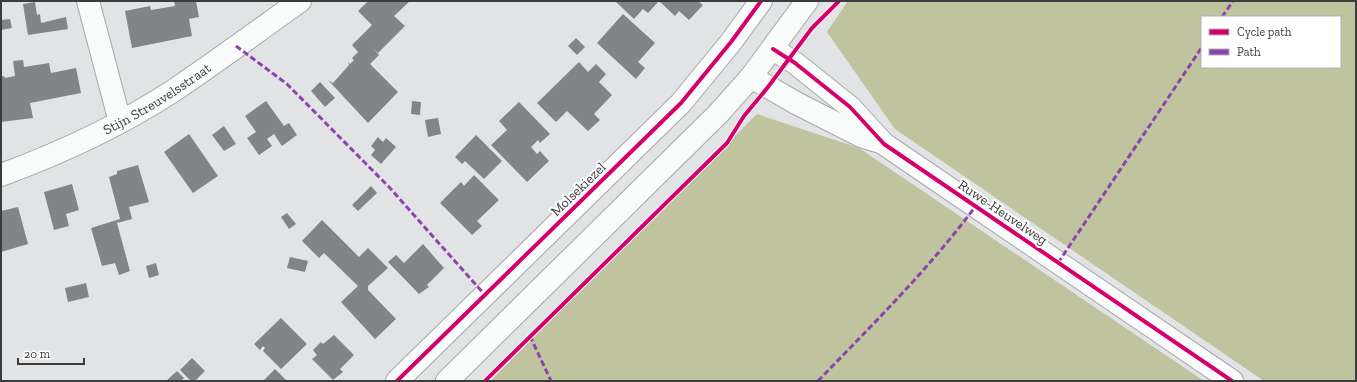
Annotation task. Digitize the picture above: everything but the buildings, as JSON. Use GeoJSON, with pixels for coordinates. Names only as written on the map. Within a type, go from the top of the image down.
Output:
{"type":"FeatureCollection","features":[{"type":"Feature","properties":{"kind":"street"},"geometry":{"type":"LineString","coordinates":[[88,1],[120,122]]}},
{"type":"Feature","properties":{"kind":"street","name":"Stijn Streuvelsstraat"},"geometry":{"type":"LineString","coordinates":[[1,175],[56,154],[120,122],[173,91],[300,1]]}},
{"type":"Feature","properties":{"kind":"street","name":"Molsekiezel"},"geometry":{"type":"LineString","coordinates":[[397,381],[681,103],[731,42],[761,1]]}},
{"type":"Feature","properties":{"kind":"street"},"geometry":{"type":"LineString","coordinates":[[447,381],[708,124],[751,77],[807,1]]}},
{"type":"Feature","properties":{"kind":"street","name":"Ruwe-Heuvelweg"},"geometry":{"type":"LineString","coordinates":[[773,49],[795,64],[850,107],[884,144],[1232,381]]}},
{"type":"Feature","properties":{"kind":"street","name":"Ruwe-Heuvelweg"},"geometry":{"type":"LineString","coordinates":[[751,77],[790,100],[861,136],[884,144]]}},
{"type":"Feature","properties":{"kind":"green space"},"geometry":{"type":"Polygon","coordinates":[[[848,1],[1356,1],[1356,381],[1264,381],[895,129],[827,32],[848,1]]]}},
{"type":"Feature","properties":{"kind":"green space"},"geometry":{"type":"Polygon","coordinates":[[[757,114],[859,148],[1204,381],[490,381],[757,114]]]}},
{"type":"Feature","properties":{"kind":"marked path"},"geometry":{"type":"LineString","coordinates":[[1223,16],[1233,1]]}},
{"type":"Feature","properties":{"kind":"marked path"},"geometry":{"type":"LineString","coordinates":[[236,46],[287,84],[389,187],[485,295]]}},
{"type":"Feature","properties":{"kind":"marked path"},"geometry":{"type":"LineString","coordinates":[[1058,263],[1201,48]]}},
{"type":"Feature","properties":{"kind":"marked path"},"geometry":{"type":"LineString","coordinates":[[818,381],[919,275],[975,207]]}},
{"type":"Feature","properties":{"kind":"marked path"},"geometry":{"type":"LineString","coordinates":[[530,336],[551,381]]}},
{"type":"Feature","properties":{"kind":"cycle path"},"geometry":{"type":"LineString","coordinates":[[397,381],[681,103],[731,42],[761,1]]}},
{"type":"Feature","properties":{"kind":"cycle path"},"geometry":{"type":"LineString","coordinates":[[485,381],[727,143],[744,116],[768,87],[812,28],[839,1]]}},
{"type":"Feature","properties":{"kind":"cycle path"},"geometry":{"type":"LineString","coordinates":[[773,49],[795,63],[850,107],[884,144],[1232,381]]}}]}
